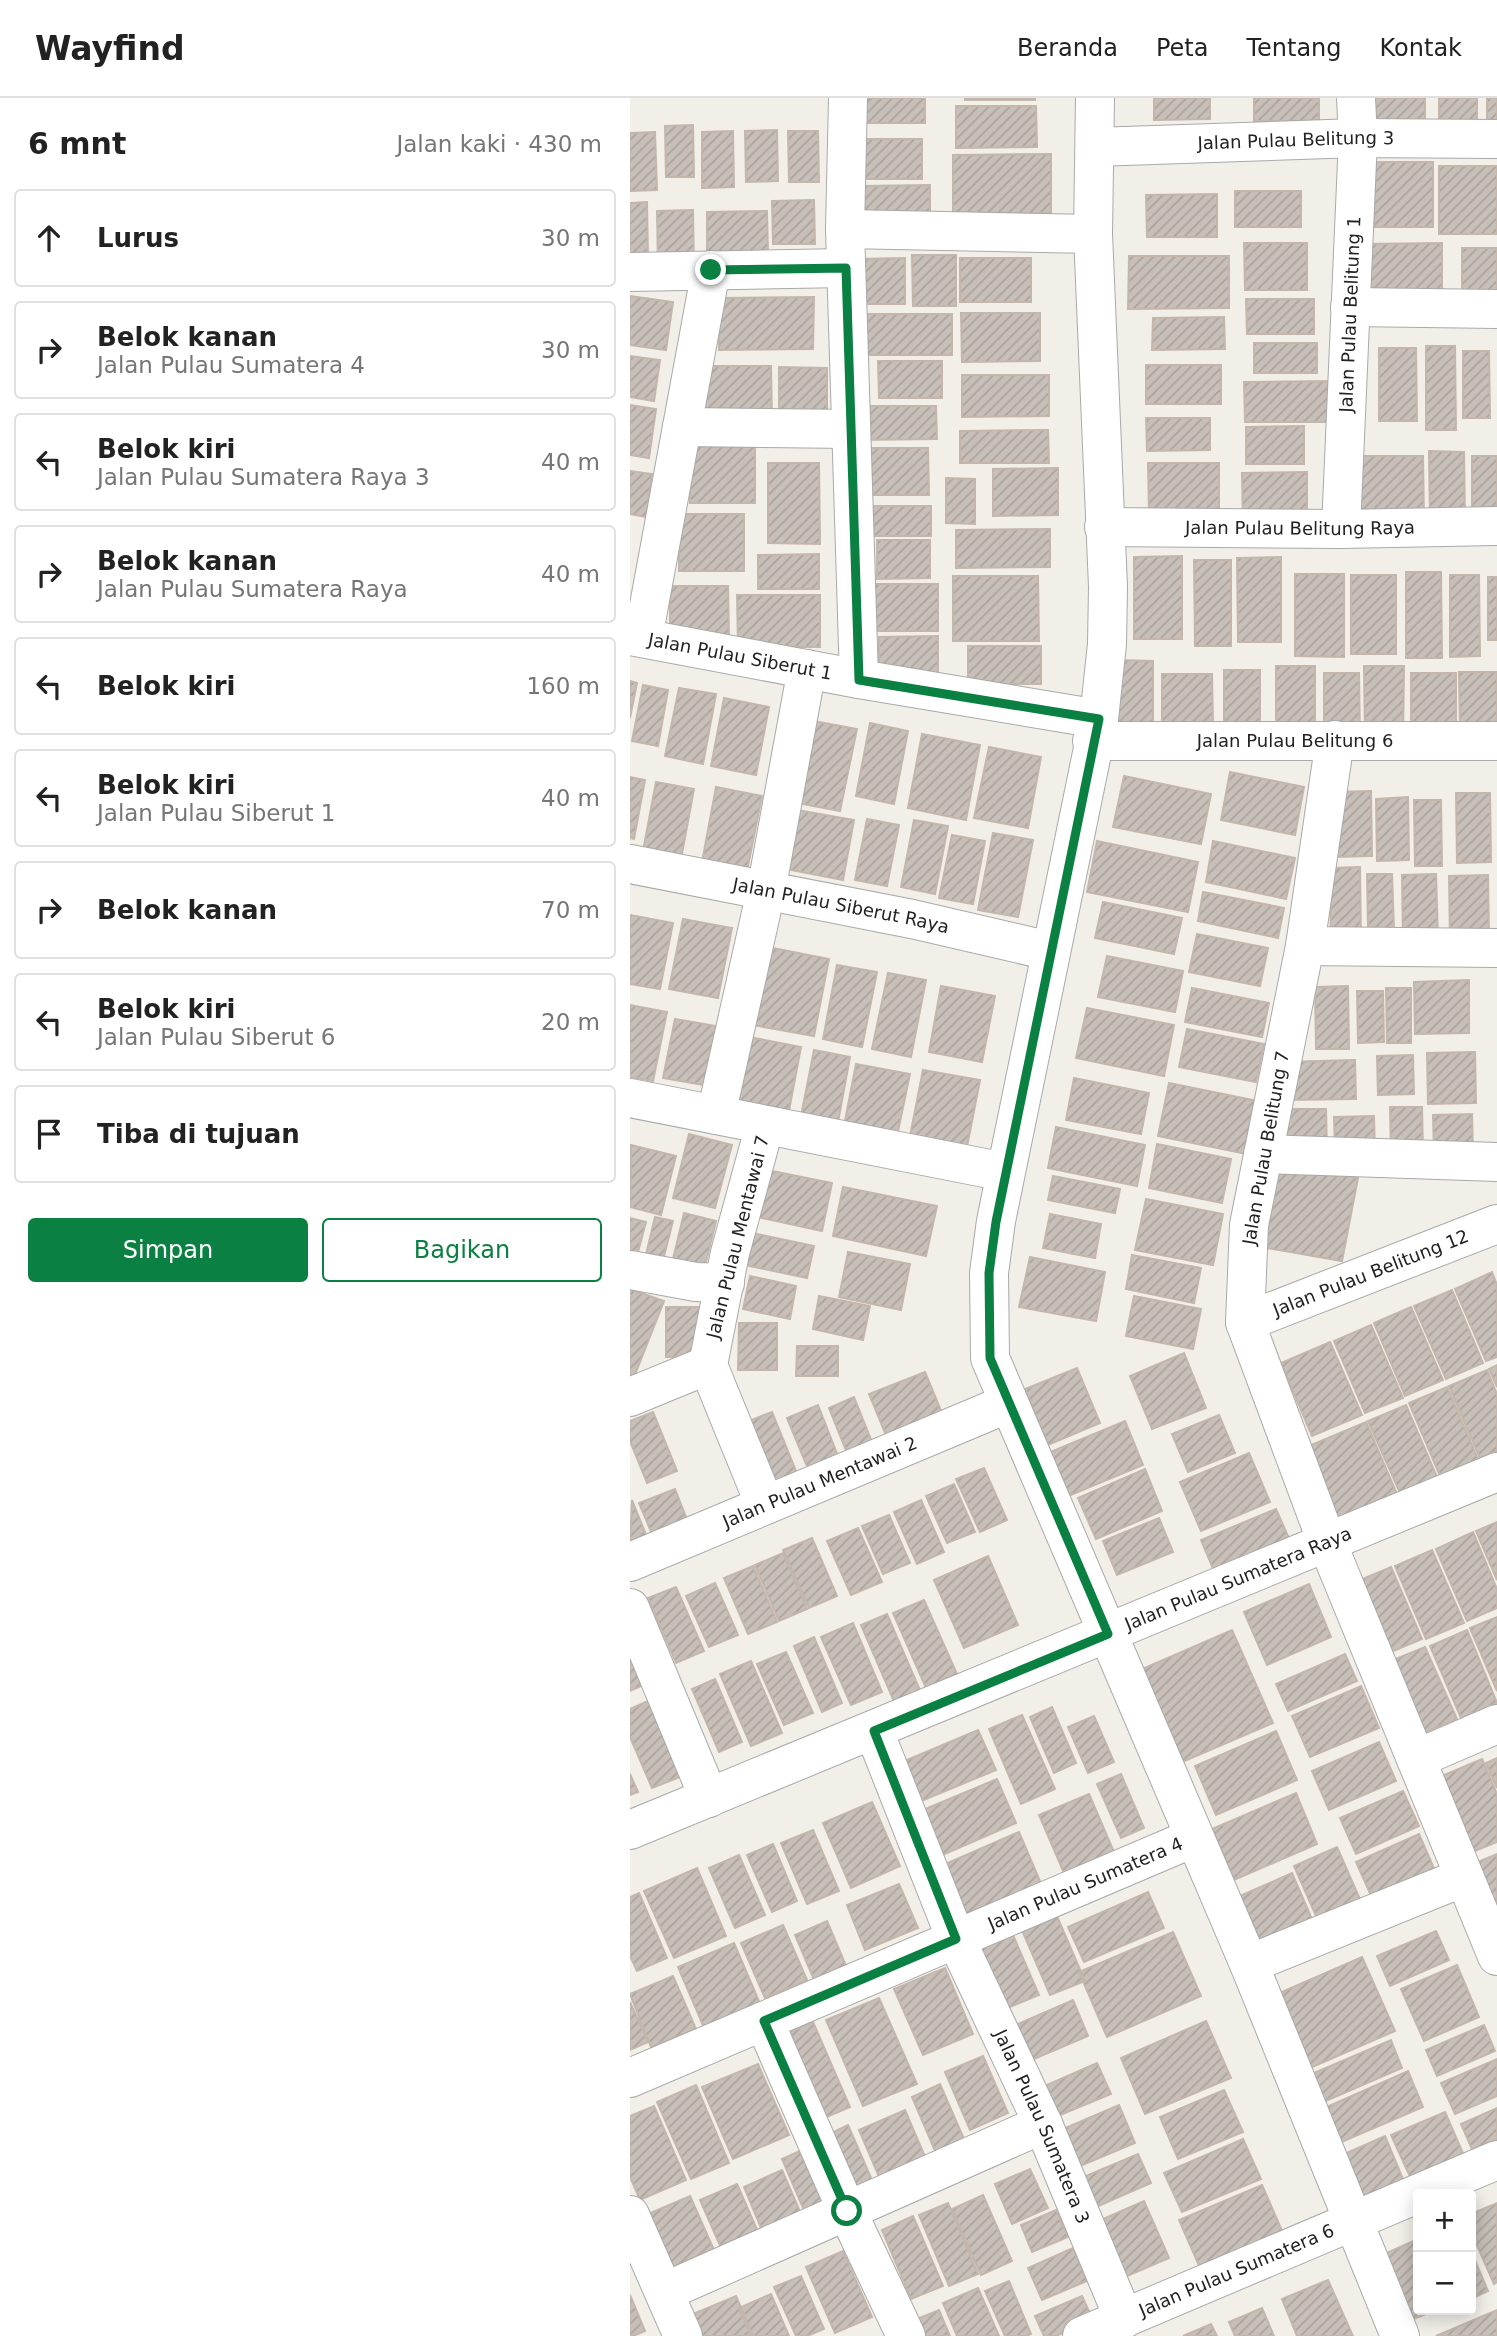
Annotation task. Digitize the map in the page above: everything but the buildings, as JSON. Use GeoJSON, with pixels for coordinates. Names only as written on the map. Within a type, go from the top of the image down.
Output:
{"type":"FeatureCollection","features":[{"type":"Feature","properties":{"kind":"street"},"geometry":{"type":"LineString","coordinates":[[848,98],[845,229],[859,680]]}},
{"type":"Feature","properties":{"kind":"street"},"geometry":{"type":"LineString","coordinates":[[1095,98],[1093,234],[1107,644],[1096,730],[1005,1172],[989,1273],[987,1322],[990,1358],[1249,1964],[1401,2336]]}},
{"type":"Feature","properties":{"kind":"street","name":"Jalan Pulau Belitung 1"},"geometry":{"type":"LineString","coordinates":[[1341,529],[1358,138],[1356,98]]}},
{"type":"Feature","properties":{"kind":"street","name":"Jalan Pulau Belitung 3"},"geometry":{"type":"LineString","coordinates":[[1095,147],[1358,138],[1497,139]]}},
{"type":"Feature","properties":{"kind":"street"},"geometry":{"type":"LineString","coordinates":[[845,229],[1093,234]]}},
{"type":"Feature","properties":{"kind":"street"},"geometry":{"type":"LineString","coordinates":[[630,272],[846,268]]}},
{"type":"Feature","properties":{"kind":"street"},"geometry":{"type":"LineString","coordinates":[[636,637],[682,427],[711,270]]}},
{"type":"Feature","properties":{"kind":"street"},"geometry":{"type":"LineString","coordinates":[[1350,307],[1497,310]]}},
{"type":"Feature","properties":{"kind":"street"},"geometry":{"type":"LineString","coordinates":[[682,427],[851,429]]}},
{"type":"Feature","properties":{"kind":"street","name":"Jalan Pulau Belitung Raya"},"geometry":{"type":"LineString","coordinates":[[1104,527],[1341,529],[1497,526]]}},
{"type":"Feature","properties":{"kind":"street","name":"Jalan Pulau Siberut 1"},"geometry":{"type":"LineString","coordinates":[[636,637],[807,669],[1096,730]]}},
{"type":"Feature","properties":{"kind":"street"},"geometry":{"type":"LineString","coordinates":[[716,1115],[766,891],[807,669]]}},
{"type":"Feature","properties":{"kind":"street","name":"Jalan Pulau Belitung 6"},"geometry":{"type":"LineString","coordinates":[[1096,730],[1335,740],[1497,741]]}},
{"type":"Feature","properties":{"kind":"street","name":"Jalan Pulau Belitung 7"},"geometry":{"type":"LineString","coordinates":[[1335,740],[1305,946],[1249,1225],[1245,1322],[1328,1545],[1464,1877],[1495,1945]]}},
{"type":"Feature","properties":{"kind":"street","name":"Jalan Pulau Siberut Raya"},"geometry":{"type":"LineString","coordinates":[[630,864],[912,919],[1050,950]]}},
{"type":"Feature","properties":{"kind":"street"},"geometry":{"type":"LineString","coordinates":[[1305,946],[1497,948]]}},
{"type":"Feature","properties":{"kind":"street"},"geometry":{"type":"LineString","coordinates":[[630,1098],[1005,1172]]}},
{"type":"Feature","properties":{"kind":"street","name":"Jalan Pulau Mentawai 7"},"geometry":{"type":"LineString","coordinates":[[708,1366],[725,1283],[765,1125]]}},
{"type":"Feature","properties":{"kind":"street"},"geometry":{"type":"LineString","coordinates":[[1263,1154],[1497,1162]]}},
{"type":"Feature","properties":{"kind":"street","name":"Jalan Pulau Belitung 12"},"geometry":{"type":"LineString","coordinates":[[1245,1322],[1497,1224]]}},
{"type":"Feature","properties":{"kind":"street"},"geometry":{"type":"LineString","coordinates":[[630,1270],[695,1282],[725,1283]]}},
{"type":"Feature","properties":{"kind":"street"},"geometry":{"type":"LineString","coordinates":[[630,1397],[708,1366],[765,1505]]}},
{"type":"Feature","properties":{"kind":"street","name":"Jalan Pulau Mentawai 2"},"geometry":{"type":"LineString","coordinates":[[630,1562],[1009,1403]]}},
{"type":"Feature","properties":{"kind":"street","name":"Jalan Pulau Sumatera Raya"},"geometry":{"type":"LineString","coordinates":[[630,1830],[1328,1545],[1497,1472]]}},
{"type":"Feature","properties":{"kind":"street"},"geometry":{"type":"LineString","coordinates":[[630,1608],[709,1798]]}},
{"type":"Feature","properties":{"kind":"street"},"geometry":{"type":"LineString","coordinates":[[1416,1759],[1497,1724]]}},
{"type":"Feature","properties":{"kind":"street","name":"Jalan Pulau Sumatera 3"},"geometry":{"type":"LineString","coordinates":[[874,1731],[956,1939],[1043,2124],[1124,2319]]}},
{"type":"Feature","properties":{"kind":"street","name":"Jalan Pulau Sumatera 4"},"geometry":{"type":"LineString","coordinates":[[630,2078],[1193,1838]]}},
{"type":"Feature","properties":{"kind":"street"},"geometry":{"type":"LineString","coordinates":[[1249,1964],[1464,1877]]}},
{"type":"Feature","properties":{"kind":"street"},"geometry":{"type":"LineString","coordinates":[[764,2021],[847,2211],[906,2336]]}},
{"type":"Feature","properties":{"kind":"street"},"geometry":{"type":"LineString","coordinates":[[664,2292],[1043,2124]]}},
{"type":"Feature","properties":{"kind":"street","name":"Jalan Pulau Sumatera 6"},"geometry":{"type":"LineString","coordinates":[[1082,2336],[1497,2160]]}},
{"type":"Feature","properties":{"kind":"street"},"geometry":{"type":"LineString","coordinates":[[630,2215],[683,2336]]}},
{"type":"Feature","properties":{"kind":"route"},"geometry":{"type":"LineString","coordinates":[[711,270],[846,268],[859,680],[1099,719],[1005,1172],[989,1273],[987,1322],[990,1358],[1108,1634],[874,1731],[956,1939],[764,2021],[847,2211]]}}]}
